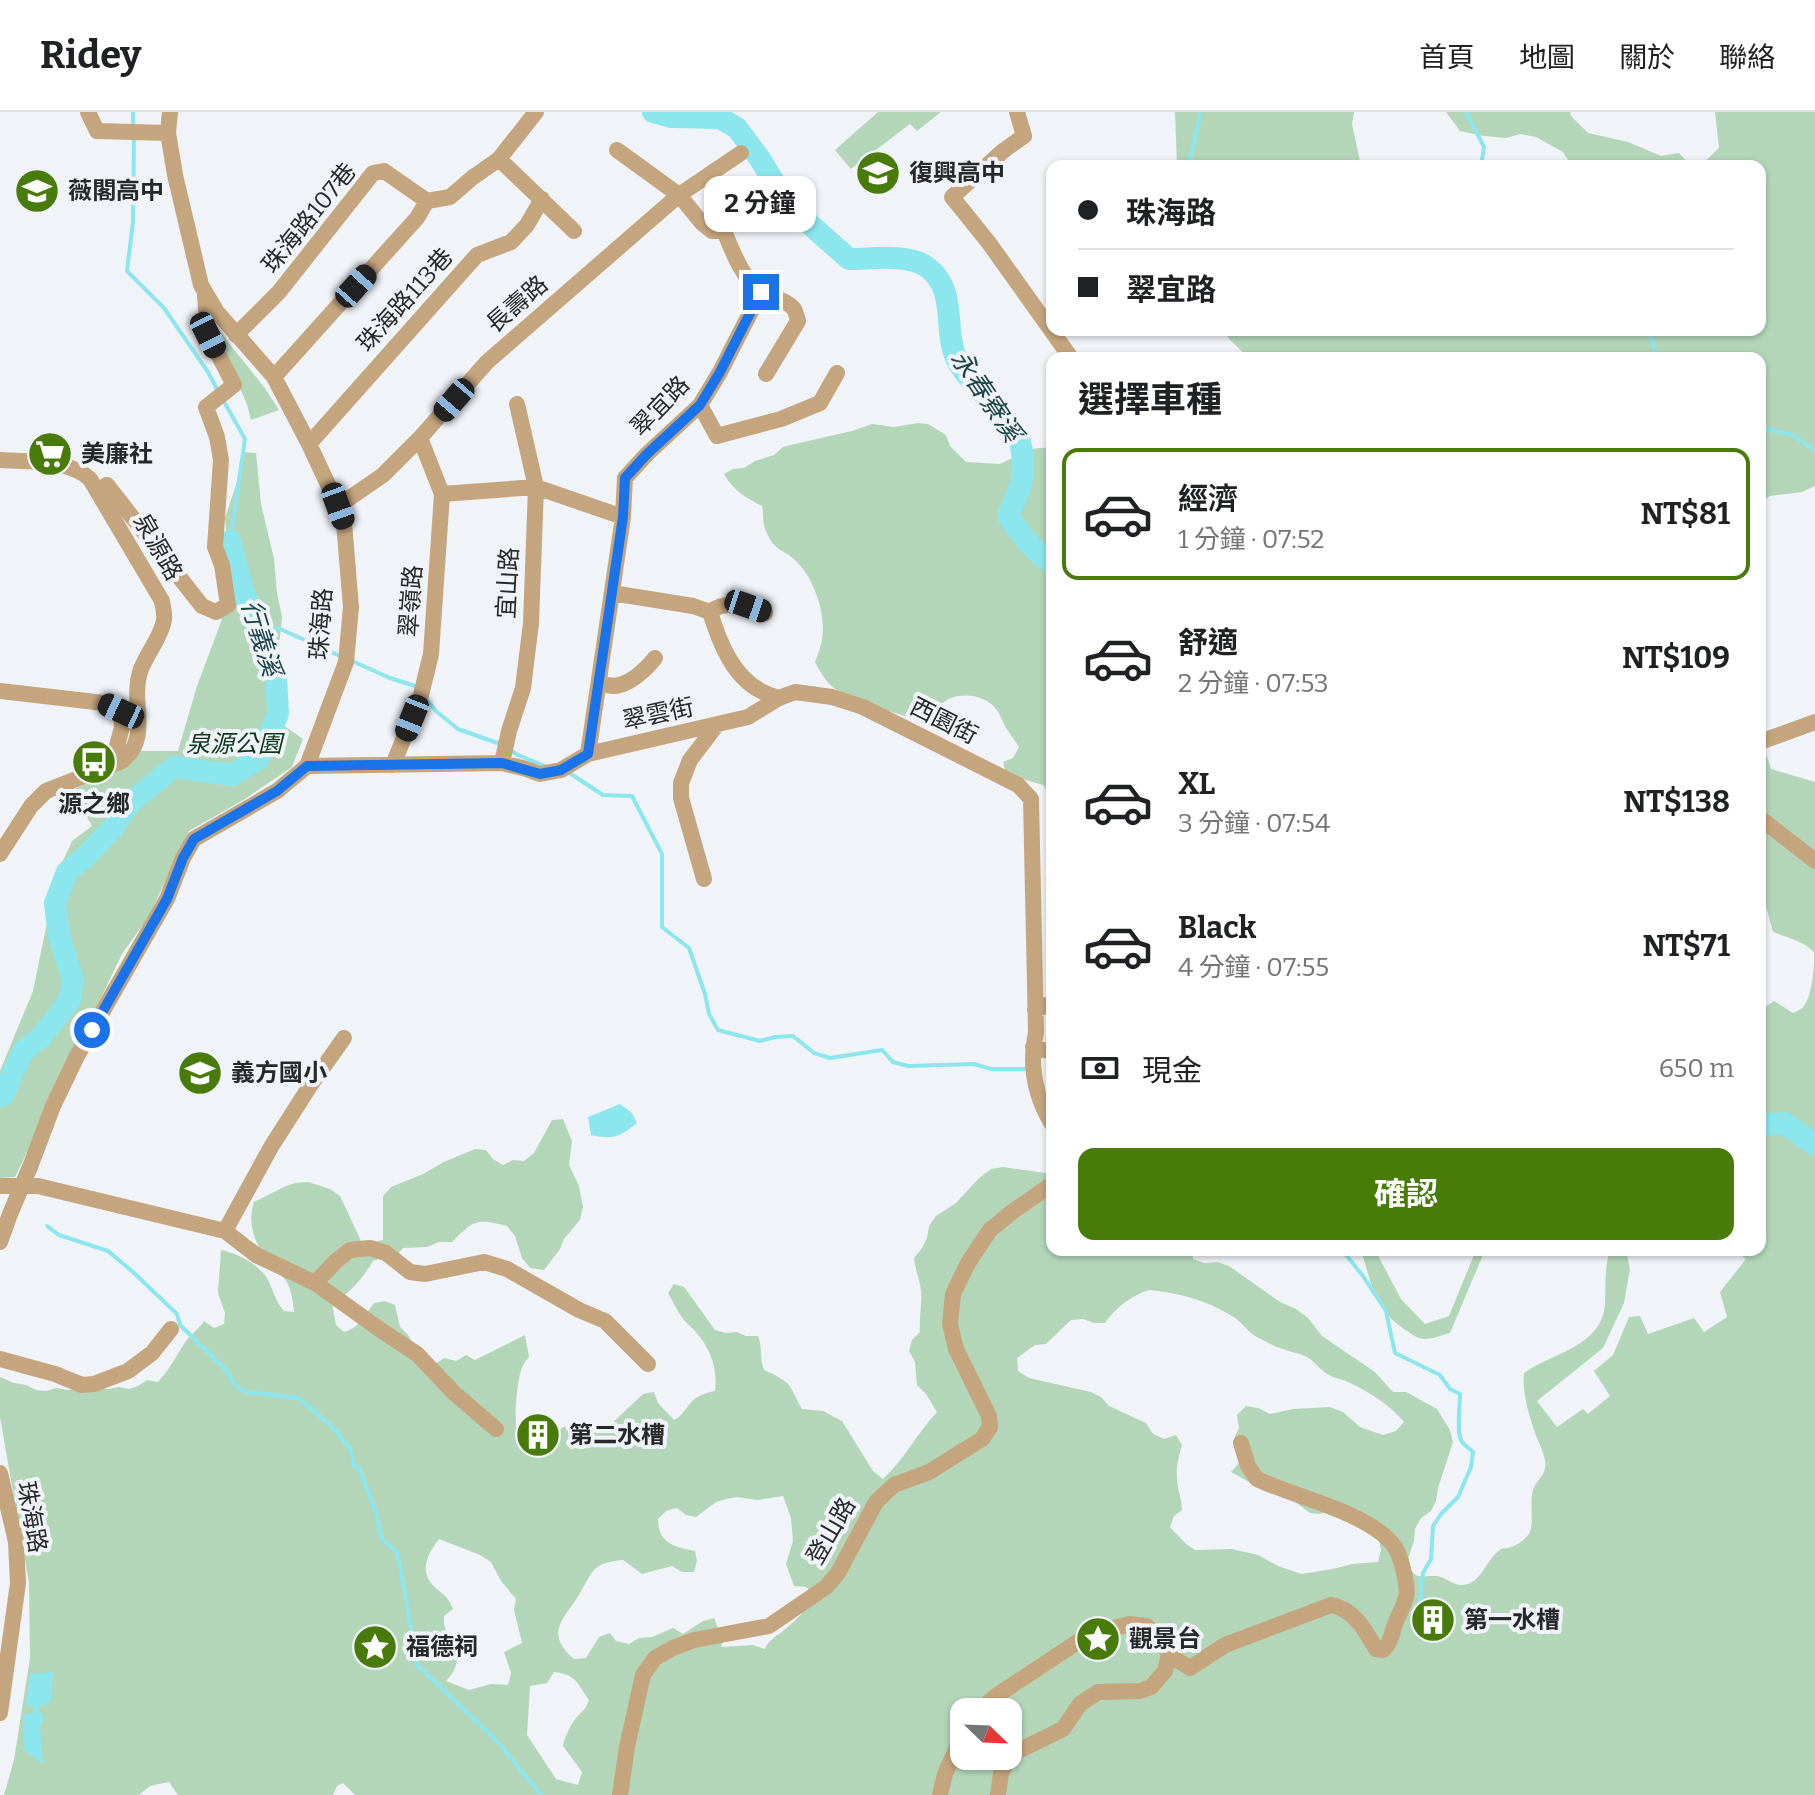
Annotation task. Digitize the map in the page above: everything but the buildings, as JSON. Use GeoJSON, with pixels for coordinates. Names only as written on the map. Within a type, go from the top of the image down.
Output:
{"type":"FeatureCollection","features":[{"type":"Feature","properties":{"kind":"street"},"geometry":{"type":"LineString","coordinates":[[88,112],[97,131],[168,133]]}},
{"type":"Feature","properties":{"kind":"street","name":"珠海路"},"geometry":{"type":"LineString","coordinates":[[0,1242],[53,1106],[77,1056],[167,899],[194,839],[277,791],[307,766],[346,662],[351,607],[344,523],[309,444],[274,377],[236,335],[205,293],[193,256],[168,133],[170,112]]}},
{"type":"Feature","properties":{"kind":"street"},"geometry":{"type":"LineString","coordinates":[[274,377],[417,218],[427,201],[450,197],[499,159],[536,112]]}},
{"type":"Feature","properties":{"kind":"street"},"geometry":{"type":"LineString","coordinates":[[1017,112],[1024,136],[952,197],[1046,323]]}},
{"type":"Feature","properties":{"kind":"street"},"geometry":{"type":"LineString","coordinates":[[617,150],[679,195],[712,231],[724,231]]}},
{"type":"Feature","properties":{"kind":"street","name":"長壽路"},"geometry":{"type":"LineString","coordinates":[[338,506],[383,475],[487,362],[679,195],[741,153]]}},
{"type":"Feature","properties":{"kind":"street"},"geometry":{"type":"LineString","coordinates":[[499,159],[574,231]]}},
{"type":"Feature","properties":{"kind":"street","name":"珠海路107巷"},"geometry":{"type":"LineString","coordinates":[[236,335],[279,292],[373,173],[384,171],[427,201]]}},
{"type":"Feature","properties":{"kind":"street"},"geometry":{"type":"LineString","coordinates":[[724,231],[764,187]]}},
{"type":"Feature","properties":{"kind":"street","name":"珠海路113巷"},"geometry":{"type":"LineString","coordinates":[[309,444],[477,255],[511,242],[527,225],[542,199]]}},
{"type":"Feature","properties":{"kind":"street"},"geometry":{"type":"LineString","coordinates":[[724,231],[749,279],[761,292],[794,309],[798,321],[766,374]]}},
{"type":"Feature","properties":{"kind":"street","name":"翠宜路"},"geometry":{"type":"LineString","coordinates":[[588,754],[623,517],[625,478],[700,405],[761,292]]}},
{"type":"Feature","properties":{"kind":"street"},"geometry":{"type":"LineString","coordinates":[[98,491],[107,485],[202,606],[216,612],[228,605],[222,565],[215,547],[221,460],[217,437],[206,407],[234,385],[208,335],[205,293]]}},
{"type":"Feature","properties":{"kind":"street"},"geometry":{"type":"LineString","coordinates":[[700,405],[717,436],[781,419],[820,403],[837,373]]}},
{"type":"Feature","properties":{"kind":"street","name":"宜山路"},"geometry":{"type":"LineString","coordinates":[[502,763],[523,688],[531,623],[536,487],[517,404]]}},
{"type":"Feature","properties":{"kind":"street","name":"翠嶺路"},"geometry":{"type":"LineString","coordinates":[[393,765],[421,695],[431,654],[442,494],[420,438]]}},
{"type":"Feature","properties":{"kind":"street","name":"泉源路"},"geometry":{"type":"LineString","coordinates":[[0,460],[69,466],[82,471],[98,491],[162,601],[164,621],[145,660],[138,683],[140,729],[131,754],[122,761]]}},
{"type":"Feature","properties":{"kind":"street"},"geometry":{"type":"LineString","coordinates":[[442,494],[536,487],[623,517]]}},
{"type":"Feature","properties":{"kind":"street"},"geometry":{"type":"LineString","coordinates":[[612,593],[693,606],[710,612]]}},
{"type":"Feature","properties":{"kind":"street"},"geometry":{"type":"LineString","coordinates":[[710,612],[717,606],[728,604],[748,606],[765,613]]}},
{"type":"Feature","properties":{"kind":"street"},"geometry":{"type":"LineString","coordinates":[[710,612],[722,647],[746,680],[761,691],[779,698]]}},
{"type":"Feature","properties":{"kind":"street"},"geometry":{"type":"LineString","coordinates":[[599,681],[618,686],[644,672],[655,658]]}},
{"type":"Feature","properties":{"kind":"street"},"geometry":{"type":"LineString","coordinates":[[0,691],[104,703],[121,711],[122,727],[117,746],[122,761],[46,791],[31,806],[0,854]]}},
{"type":"Feature","properties":{"kind":"street","name":"西園街"},"geometry":{"type":"LineString","coordinates":[[779,698],[795,692],[832,697],[863,707],[1018,785],[1031,799],[1036,1032],[1033,1047]]}},
{"type":"Feature","properties":{"kind":"street","name":"翠雲街"},"geometry":{"type":"LineString","coordinates":[[307,766],[502,763],[540,774],[561,770],[588,754],[748,717],[779,698]]}},
{"type":"Feature","properties":{"kind":"street"},"geometry":{"type":"LineString","coordinates":[[1766,740],[1815,722]]}},
{"type":"Feature","properties":{"kind":"street"},"geometry":{"type":"LineString","coordinates":[[704,879],[681,798],[681,783],[690,760],[716,726]]}},
{"type":"Feature","properties":{"kind":"street"},"geometry":{"type":"LineString","coordinates":[[1766,823],[1815,861]]}},
{"type":"Feature","properties":{"kind":"street"},"geometry":{"type":"LineString","coordinates":[[1035,1010],[1046,1005]]}},
{"type":"Feature","properties":{"kind":"street"},"geometry":{"type":"LineString","coordinates":[[225,1231],[271,1147],[344,1038]]}},
{"type":"Feature","properties":{"kind":"street"},"geometry":{"type":"LineString","coordinates":[[1046,1050],[1033,1047],[1035,1086],[1046,1115]]}},
{"type":"Feature","properties":{"kind":"street"},"geometry":{"type":"LineString","coordinates":[[0,1186],[38,1186],[225,1231],[256,1255],[315,1283],[417,1354],[454,1393],[496,1429]]}},
{"type":"Feature","properties":{"kind":"street","name":"登山路"},"geometry":{"type":"LineString","coordinates":[[620,1795],[643,1675],[655,1658],[694,1640],[769,1626],[826,1587],[838,1573],[876,1502],[894,1485],[929,1472],[982,1439],[990,1427],[989,1416],[956,1349],[950,1324],[953,1294],[968,1263],[990,1230],[1046,1188]]}},
{"type":"Feature","properties":{"kind":"street"},"geometry":{"type":"LineString","coordinates":[[315,1283],[350,1250],[370,1248],[386,1253],[410,1272],[425,1274],[484,1262],[507,1269],[579,1310],[605,1321],[648,1364]]}},
{"type":"Feature","properties":{"kind":"street"},"geometry":{"type":"LineString","coordinates":[[0,1359],[82,1385],[94,1384],[128,1371],[152,1353],[171,1329]]}},
{"type":"Feature","properties":{"kind":"street"},"geometry":{"type":"LineString","coordinates":[[994,1698],[1079,1641],[1130,1624],[1147,1626],[1162,1640],[1169,1655],[1190,1668],[1225,1645],[1331,1605],[1342,1607],[1355,1617],[1376,1649],[1383,1650],[1389,1645],[1408,1590],[1399,1554],[1391,1542],[1370,1524],[1257,1479],[1248,1466],[1241,1443]]}},
{"type":"Feature","properties":{"kind":"street","name":"珠海路"},"geometry":{"type":"LineString","coordinates":[[0,1473],[16,1542],[18,1583],[0,1713]]}},
{"type":"Feature","properties":{"kind":"street"},"geometry":{"type":"LineString","coordinates":[[998,1795],[1001,1773],[1012,1754],[1063,1729],[1080,1704],[1098,1692],[1140,1691],[1151,1687],[1165,1671],[1169,1655]]}},
{"type":"Feature","properties":{"kind":"street"},"geometry":{"type":"LineString","coordinates":[[940,1795],[950,1763]]}},
{"type":"Feature","properties":{"kind":"green space"},"geometry":{"type":"Polygon","coordinates":[[[878,112],[941,112],[917,131],[910,124],[851,169],[835,150],[878,112]]]}},
{"type":"Feature","properties":{"kind":"green space"},"geometry":{"type":"Polygon","coordinates":[[[1175,112],[1354,112],[1352,124],[1360,160],[1177,160],[1175,112]]]}},
{"type":"Feature","properties":{"kind":"green space"},"geometry":{"type":"Polygon","coordinates":[[[1446,112],[1570,112],[1588,133],[1628,142],[1661,156],[1679,153],[1685,160],[1568,160],[1563,152],[1536,137],[1520,134],[1506,138],[1460,131],[1446,112]]]}},
{"type":"Feature","properties":{"kind":"green space"},"geometry":{"type":"Polygon","coordinates":[[[1715,112],[1815,112],[1815,486],[1802,492],[1766,499],[1766,352],[1243,352],[1227,336],[1766,336],[1766,160],[1706,160],[1719,148],[1715,112]]]}},
{"type":"Feature","properties":{"kind":"green space"},"geometry":{"type":"Polygon","coordinates":[[[220,332],[279,410],[251,420],[247,404],[215,333],[220,332]]]}},
{"type":"Feature","properties":{"kind":"green space"},"geometry":{"type":"Polygon","coordinates":[[[872,424],[894,427],[928,424],[946,435],[950,446],[966,462],[1000,464],[1031,449],[1046,448],[1046,789],[1043,785],[1006,774],[1003,762],[1013,758],[1019,747],[997,711],[987,701],[974,696],[955,697],[918,721],[852,699],[831,685],[815,662],[823,623],[809,578],[796,561],[769,538],[762,506],[740,493],[724,474],[774,455],[783,447],[872,424]]]}},
{"type":"Feature","properties":{"kind":"green space","name":"泉源公園"},"geometry":{"type":"Polygon","coordinates":[[[242,452],[256,453],[261,504],[274,559],[282,617],[275,685],[283,725],[303,739],[292,767],[189,831],[149,916],[122,954],[15,1177],[0,1178],[0,1071],[33,991],[57,874],[72,841],[92,826],[83,810],[57,797],[130,764],[139,751],[178,751],[197,686],[221,622],[230,573],[225,518],[238,479],[242,452]]]}},
{"type":"Feature","properties":{"kind":"green space"},"geometry":{"type":"Polygon","coordinates":[[[1766,754],[1771,769],[1815,782],[1815,1795],[355,1795],[343,1783],[337,1786],[333,1795],[178,1795],[169,1782],[150,1786],[139,1795],[4,1795],[14,1760],[30,1658],[29,1583],[0,1417],[0,1377],[46,1391],[56,1388],[129,1389],[147,1380],[158,1382],[204,1321],[214,1328],[224,1324],[225,1313],[218,1293],[221,1250],[255,1265],[269,1282],[284,1311],[294,1312],[288,1285],[272,1268],[254,1236],[251,1220],[254,1202],[286,1186],[308,1182],[330,1189],[340,1196],[361,1241],[383,1240],[383,1196],[391,1187],[475,1149],[486,1150],[503,1165],[513,1160],[524,1161],[534,1153],[552,1120],[563,1119],[572,1141],[569,1165],[579,1186],[583,1207],[580,1220],[544,1270],[530,1268],[507,1226],[482,1222],[471,1225],[452,1242],[403,1248],[396,1256],[373,1261],[355,1285],[332,1304],[336,1325],[344,1332],[358,1324],[374,1303],[385,1301],[395,1305],[400,1327],[417,1350],[435,1364],[444,1358],[456,1361],[466,1355],[475,1360],[525,1335],[529,1357],[520,1374],[516,1422],[518,1435],[527,1444],[539,1448],[569,1425],[609,1426],[643,1394],[654,1392],[658,1403],[674,1420],[697,1397],[715,1391],[714,1366],[708,1351],[668,1293],[674,1284],[684,1287],[715,1330],[758,1336],[764,1370],[787,1383],[802,1409],[823,1411],[842,1421],[873,1471],[883,1479],[937,1412],[917,1385],[915,1362],[909,1351],[912,1340],[920,1332],[921,1291],[914,1258],[927,1238],[929,1226],[936,1216],[956,1203],[991,1169],[1003,1167],[1046,1173],[1046,1256],[1193,1256],[1204,1263],[1218,1262],[1229,1266],[1308,1318],[1322,1336],[1375,1372],[1393,1392],[1406,1392],[1437,1409],[1450,1430],[1453,1442],[1436,1501],[1415,1529],[1406,1564],[1419,1576],[1440,1577],[1459,1585],[1473,1582],[1495,1554],[1519,1543],[1530,1532],[1533,1490],[1544,1472],[1545,1464],[1526,1404],[1524,1373],[1574,1347],[1595,1331],[1605,1305],[1609,1256],[1627,1256],[1630,1269],[1624,1303],[1603,1348],[1537,1401],[1557,1427],[1583,1409],[1588,1414],[1610,1396],[1594,1371],[1613,1355],[1629,1317],[1640,1316],[1648,1334],[1694,1318],[1704,1332],[1727,1317],[1720,1292],[1746,1259],[1742,1256],[1766,1256],[1766,1006],[1774,1001],[1793,1013],[1807,1001],[1814,952],[1795,940],[1773,932],[1766,906],[1766,754]],[[1149,1290],[1124,1303],[1105,1323],[1071,1320],[1046,1344],[1035,1345],[1017,1358],[1018,1371],[1029,1378],[1091,1392],[1109,1406],[1146,1423],[1153,1434],[1164,1439],[1176,1435],[1182,1445],[1177,1474],[1182,1510],[1174,1516],[1170,1527],[1195,1550],[1232,1549],[1258,1555],[1301,1574],[1378,1562],[1381,1550],[1379,1540],[1330,1511],[1310,1513],[1290,1498],[1258,1487],[1231,1472],[1239,1463],[1234,1439],[1239,1428],[1237,1415],[1246,1406],[1270,1414],[1330,1407],[1343,1412],[1360,1427],[1383,1435],[1396,1431],[1404,1422],[1371,1394],[1327,1374],[1307,1357],[1276,1347],[1255,1336],[1222,1310],[1182,1295],[1149,1290]],[[783,1496],[758,1500],[726,1499],[716,1502],[696,1517],[686,1515],[677,1508],[666,1511],[658,1519],[661,1534],[674,1545],[695,1551],[697,1561],[694,1572],[682,1572],[672,1566],[642,1574],[623,1560],[599,1566],[563,1618],[558,1633],[560,1641],[574,1659],[586,1658],[599,1637],[610,1633],[616,1641],[629,1644],[673,1628],[683,1634],[714,1618],[725,1636],[721,1647],[753,1645],[765,1649],[771,1640],[802,1614],[815,1594],[806,1587],[794,1586],[786,1564],[793,1541],[791,1518],[783,1496]],[[439,1539],[429,1554],[426,1566],[431,1583],[453,1609],[444,1616],[444,1622],[455,1646],[457,1660],[446,1681],[469,1690],[491,1684],[508,1685],[511,1673],[504,1652],[522,1643],[514,1610],[516,1599],[491,1562],[439,1539]],[[554,1672],[547,1683],[530,1686],[527,1735],[556,1779],[578,1785],[582,1772],[563,1746],[570,1728],[589,1700],[575,1680],[554,1672]]]}},
{"type":"Feature","properties":{"kind":"green space"},"geometry":{"type":"Polygon","coordinates":[[[1363,1256],[1378,1256],[1401,1299],[1425,1324],[1449,1316],[1474,1256],[1482,1256],[1450,1333],[1434,1338],[1420,1338],[1396,1323],[1381,1305],[1363,1256]]]}},
{"type":"Feature","properties":{"kind":"water"},"geometry":{"type":"Polygon","coordinates":[[[620,1104],[632,1113],[637,1123],[616,1136],[591,1135],[588,1117],[620,1104]]]}},
{"type":"Feature","properties":{"kind":"water"},"geometry":{"type":"Polygon","coordinates":[[[53,1672],[51,1701],[38,1708],[44,1717],[40,1727],[43,1764],[24,1750],[23,1714],[33,1713],[33,1706],[26,1705],[30,1674],[53,1672]]]}},
{"type":"Feature","properties":{"kind":"waterway","name":"行義溪"},"geometry":{"type":"LineString","coordinates":[[133,112],[133,127]]}},
{"type":"Feature","properties":{"kind":"waterway","name":"永春寮溪"},"geometry":{"type":"LineString","coordinates":[[653,112],[672,117],[720,118],[737,128],[788,205],[849,259],[910,260],[927,267],[937,276],[946,298],[956,358],[1010,424],[1021,446],[1021,482],[1008,516],[1033,548],[1046,559]]}},
{"type":"Feature","properties":{"kind":"waterway"},"geometry":{"type":"LineString","coordinates":[[1189,160],[1199,112]]}},
{"type":"Feature","properties":{"kind":"waterway"},"geometry":{"type":"LineString","coordinates":[[1466,112],[1484,147],[1482,160]]}},
{"type":"Feature","properties":{"kind":"waterway","name":"行義溪"},"geometry":{"type":"LineString","coordinates":[[134,136],[133,222],[127,271],[164,308],[218,391]]}},
{"type":"Feature","properties":{"kind":"waterway"},"geometry":{"type":"LineString","coordinates":[[1651,336],[1655,352]]}},
{"type":"Feature","properties":{"kind":"waterway","name":"行義溪"},"geometry":{"type":"LineString","coordinates":[[222,398],[245,439],[230,541]]}},
{"type":"Feature","properties":{"kind":"waterway"},"geometry":{"type":"LineString","coordinates":[[1766,429],[1793,435],[1815,451]]}},
{"type":"Feature","properties":{"kind":"waterway","name":"行義溪"},"geometry":{"type":"LineString","coordinates":[[0,1096],[23,1051],[41,1037],[70,1000],[73,980],[59,936],[55,903],[67,872],[112,829],[131,802],[174,767],[232,775],[258,759],[278,714],[276,677],[267,644],[255,626],[230,541]]}},
{"type":"Feature","properties":{"kind":"waterway"},"geometry":{"type":"LineString","coordinates":[[255,626],[278,628],[342,657]]}},
{"type":"Feature","properties":{"kind":"waterway"},"geometry":{"type":"LineString","coordinates":[[350,660],[415,686],[418,690]]}},
{"type":"Feature","properties":{"kind":"waterway"},"geometry":{"type":"LineString","coordinates":[[424,696],[436,711],[458,729],[503,745]]}},
{"type":"Feature","properties":{"kind":"waterway"},"geometry":{"type":"LineString","coordinates":[[510,750],[545,766]]}},
{"type":"Feature","properties":{"kind":"waterway"},"geometry":{"type":"LineString","coordinates":[[568,772],[603,795],[632,796],[662,854],[662,927],[689,948],[709,1014],[718,1030],[760,1041],[793,1036],[814,1053],[830,1058],[882,1050],[893,1062],[908,1066],[974,1064],[991,1069],[1026,1069]]}},
{"type":"Feature","properties":{"kind":"waterway","name":"永春寮溪"},"geometry":{"type":"LineString","coordinates":[[1766,1124],[1784,1123],[1815,1145]]}},
{"type":"Feature","properties":{"kind":"waterway"},"geometry":{"type":"LineString","coordinates":[[47,1226],[59,1235],[108,1251],[133,1272],[177,1314],[180,1325],[225,1369],[235,1385],[245,1392],[298,1398],[336,1431],[351,1450],[354,1465],[360,1470],[382,1539],[397,1552],[416,1664],[498,1742],[541,1795]]}},
{"type":"Feature","properties":{"kind":"waterway"},"geometry":{"type":"LineString","coordinates":[[1347,1256],[1386,1311],[1395,1353],[1440,1375],[1450,1389],[1460,1394],[1460,1438],[1473,1452],[1471,1467],[1458,1497],[1433,1526],[1431,1559],[1423,1573],[1419,1613]]}},
{"type":"Feature","properties":{"kind":"place","name":"復興高中"},"geometry":{"type":"Point","coordinates":[878,173]}},
{"type":"Feature","properties":{"kind":"place","name":"薇閣高中"},"geometry":{"type":"Point","coordinates":[37,191]}},
{"type":"Feature","properties":{"kind":"place","name":"美廉社"},"geometry":{"type":"Point","coordinates":[50,454]}},
{"type":"Feature","properties":{"kind":"place","name":"源之鄉"},"geometry":{"type":"Point","coordinates":[94,762]}},
{"type":"Feature","properties":{"kind":"place","name":"義方國小"},"geometry":{"type":"Point","coordinates":[200,1073]}},
{"type":"Feature","properties":{"kind":"place","name":"第二水槽"},"geometry":{"type":"Point","coordinates":[538,1435]}},
{"type":"Feature","properties":{"kind":"place","name":"第一水槽"},"geometry":{"type":"Point","coordinates":[1433,1620]}},
{"type":"Feature","properties":{"kind":"place","name":"觀景台"},"geometry":{"type":"Point","coordinates":[1098,1639]}},
{"type":"Feature","properties":{"kind":"place","name":"福德祠"},"geometry":{"type":"Point","coordinates":[375,1647]}},
{"type":"Feature","properties":{"kind":"route"},"geometry":{"type":"LineString","coordinates":[[92,1030],[167,899],[194,839],[277,791],[307,766],[502,763],[540,774],[561,770],[588,754],[623,517],[625,478],[700,405],[761,292]]}}]}
